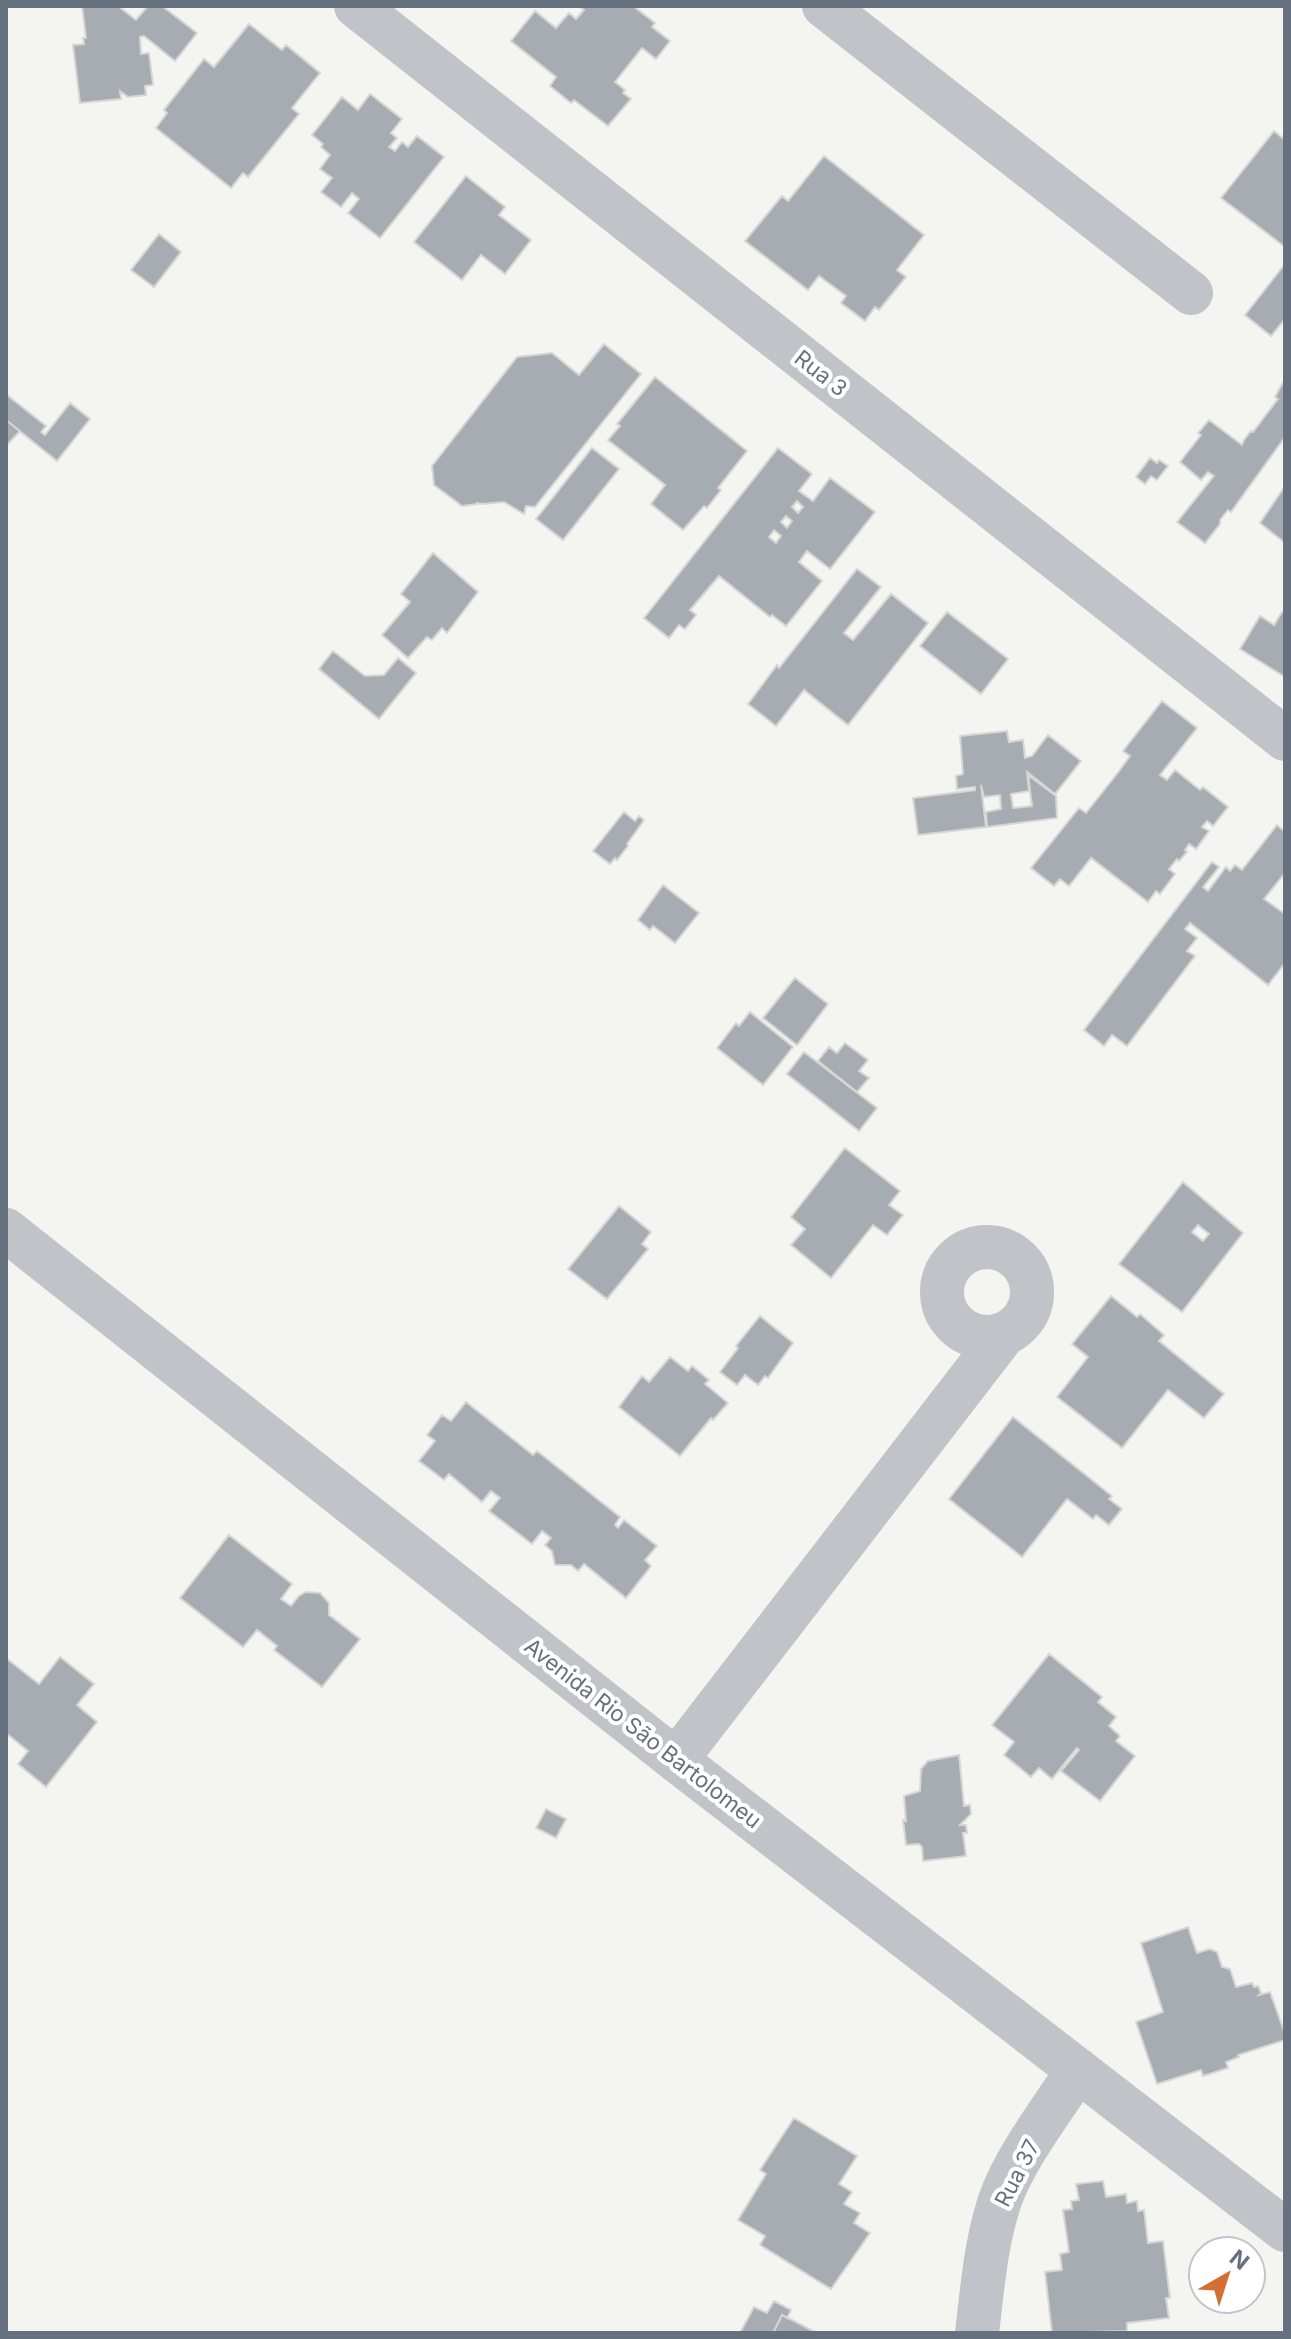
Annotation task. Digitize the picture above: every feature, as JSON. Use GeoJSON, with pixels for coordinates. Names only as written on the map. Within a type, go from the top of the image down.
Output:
{"type":"FeatureCollection","features":[{"type":"Feature","properties":{"kind":"street","name":"Rua 3"},"geometry":{"type":"LineString","coordinates":[[356,6],[1285,739]]}},
{"type":"Feature","properties":{"kind":"street"},"geometry":{"type":"LineString","coordinates":[[824,6],[1191,293]]}},
{"type":"Feature","properties":{"kind":"street","name":"Avenida Rio São Bartolomeu"},"geometry":{"type":"LineString","coordinates":[[6,1230],[676,1760],[1078,2070],[1280,2218]]}},
{"type":"Feature","properties":{"kind":"street"},"geometry":{"type":"LineString","coordinates":[[676,1760],[1005,1333]]}},
{"type":"Feature","properties":{"kind":"street","name":"Rua 37"},"geometry":{"type":"LineString","coordinates":[[977,2333],[989,2242],[997,2207],[1014,2170],[1078,2070]]}},
{"type":"Feature","properties":{"kind":"building"},"geometry":{"type":"Polygon","coordinates":[[[82,6],[118,6],[136,20],[148,6],[162,6],[197,33],[175,61],[144,36],[140,37],[141,54],[149,53],[153,85],[145,86],[146,95],[128,97],[120,91],[121,99],[80,103],[73,45],[84,44],[83,38],[86,38],[82,6]]]}},
{"type":"Feature","properties":{"kind":"building"},"geometry":{"type":"Polygon","coordinates":[[[579,6],[633,6],[655,23],[652,27],[670,41],[656,59],[642,48],[615,82],[631,99],[608,126],[550,86],[556,77],[511,41],[535,11],[556,28],[569,13],[576,19],[584,10],[579,6]]]}},
{"type":"Feature","properties":{"kind":"building"},"geometry":{"type":"Polygon","coordinates":[[[249,24],[282,50],[286,45],[320,73],[292,108],[299,114],[248,177],[243,173],[231,188],[156,128],[167,113],[164,110],[204,59],[214,67],[249,24]]]}},
{"type":"Feature","properties":{"kind":"building"},"geometry":{"type":"Polygon","coordinates":[[[370,94],[402,119],[391,133],[397,138],[389,147],[395,151],[402,142],[408,147],[417,136],[444,157],[380,238],[348,213],[359,199],[352,193],[341,207],[321,192],[332,178],[320,169],[330,155],[312,135],[342,97],[358,110],[370,94]]]}},
{"type":"Feature","properties":{"kind":"building"},"geometry":{"type":"Polygon","coordinates":[[[1274,131],[1285,140],[1285,247],[1221,198],[1274,131]]]}},
{"type":"Feature","properties":{"kind":"building"},"geometry":{"type":"Polygon","coordinates":[[[824,156],[924,235],[897,270],[906,277],[879,310],[875,307],[865,321],[841,303],[846,296],[819,276],[808,290],[745,241],[782,196],[788,201],[824,156]]]}},
{"type":"Feature","properties":{"kind":"building"},"geometry":{"type":"Polygon","coordinates":[[[466,176],[505,207],[499,215],[531,240],[505,274],[481,255],[462,280],[414,242],[466,176]]]}},
{"type":"Feature","properties":{"kind":"building"},"geometry":{"type":"Polygon","coordinates":[[[159,234],[181,252],[154,287],[131,270],[159,234]]]}},
{"type":"Feature","properties":{"kind":"building"},"geometry":{"type":"Polygon","coordinates":[[[1285,264],[1285,319],[1271,336],[1245,315],[1285,264]]]}},
{"type":"Feature","properties":{"kind":"building"},"geometry":{"type":"Polygon","coordinates":[[[604,344],[641,374],[535,507],[526,506],[524,514],[504,502],[462,506],[434,485],[432,466],[517,357],[552,353],[579,375],[604,344]]]}},
{"type":"Feature","properties":{"kind":"building"},"geometry":{"type":"Polygon","coordinates":[[[655,377],[747,451],[718,488],[721,490],[707,508],[704,506],[683,530],[651,504],[665,485],[608,440],[655,377]]]}},
{"type":"Feature","properties":{"kind":"building"},"geometry":{"type":"Polygon","coordinates":[[[1285,379],[1285,437],[1205,543],[1177,522],[1214,476],[1208,472],[1201,480],[1180,462],[1209,420],[1242,445],[1278,399],[1275,397],[1285,379]]]}},
{"type":"Feature","properties":{"kind":"building"},"geometry":{"type":"Polygon","coordinates":[[[7,395],[46,426],[41,432],[45,435],[70,403],[90,419],[57,461],[6,420],[7,395]]]}},
{"type":"Feature","properties":{"kind":"building"},"geometry":{"type":"Polygon","coordinates":[[[6,420],[20,431],[6,446],[6,420]]]}},
{"type":"Feature","properties":{"kind":"building"},"geometry":{"type":"Polygon","coordinates":[[[592,448],[619,469],[563,540],[536,519],[592,448]]]}},
{"type":"Feature","properties":{"kind":"building"},"geometry":{"type":"Polygon","coordinates":[[[778,448],[812,474],[799,491],[813,501],[830,478],[875,512],[830,569],[807,551],[799,562],[822,581],[786,626],[719,576],[690,610],[696,615],[685,629],[679,625],[669,638],[644,618],[778,448]],[[797,501],[792,507],[798,513],[803,507],[797,501]],[[786,516],[781,522],[787,528],[792,521],[786,516]],[[774,530],[769,537],[776,543],[781,536],[774,530]]]}},
{"type":"Feature","properties":{"kind":"building"},"geometry":{"type":"Polygon","coordinates":[[[1150,458],[1168,466],[1157,480],[1151,476],[1145,484],[1136,477],[1150,458]]]}},
{"type":"Feature","properties":{"kind":"building"},"geometry":{"type":"Polygon","coordinates":[[[1285,486],[1285,543],[1260,523],[1285,486]]]}},
{"type":"Feature","properties":{"kind":"building"},"geometry":{"type":"Polygon","coordinates":[[[433,553],[478,592],[447,633],[442,628],[432,640],[427,637],[408,658],[382,635],[410,602],[401,594],[433,553]]]}},
{"type":"Feature","properties":{"kind":"building"},"geometry":{"type":"Polygon","coordinates":[[[857,569],[881,587],[844,633],[853,640],[891,594],[928,623],[848,725],[804,690],[776,726],[748,704],[857,569]]]}},
{"type":"Feature","properties":{"kind":"building"},"geometry":{"type":"Polygon","coordinates":[[[947,612],[1008,659],[981,694],[920,646],[947,612]]]}},
{"type":"Feature","properties":{"kind":"building"},"geometry":{"type":"Polygon","coordinates":[[[1282,612],[1285,614],[1285,677],[1240,649],[1260,616],[1274,625],[1282,612]]]}},
{"type":"Feature","properties":{"kind":"building"},"geometry":{"type":"Polygon","coordinates":[[[333,651],[365,676],[384,675],[398,658],[416,673],[379,719],[319,669],[333,651]]]}},
{"type":"Feature","properties":{"kind":"building"},"geometry":{"type":"Polygon","coordinates":[[[1162,701],[1197,728],[1160,775],[1167,780],[1175,770],[1228,807],[1213,826],[1207,821],[1202,827],[1209,831],[1196,849],[1189,844],[1185,850],[1187,852],[1169,869],[1175,874],[1160,894],[1156,891],[1148,902],[1091,858],[1069,886],[1060,879],[1054,886],[1031,868],[1079,808],[1086,813],[1120,770],[1130,756],[1123,751],[1162,701]]]}},
{"type":"Feature","properties":{"kind":"building"},"geometry":{"type":"Polygon","coordinates":[[[1007,731],[1009,742],[1023,740],[1025,758],[1032,756],[1048,735],[1081,761],[1055,794],[1027,772],[1029,791],[1011,794],[1013,808],[1032,806],[1028,775],[1056,796],[1057,818],[987,827],[986,812],[1001,809],[1000,795],[984,797],[981,785],[986,827],[918,835],[913,798],[975,790],[975,787],[957,789],[956,776],[963,774],[960,736],[1007,731]]]}},
{"type":"Feature","properties":{"kind":"building"},"geometry":{"type":"Polygon","coordinates":[[[624,812],[635,821],[639,816],[644,820],[628,846],[610,864],[593,851],[624,812]]]}},
{"type":"Feature","properties":{"kind":"building"},"geometry":{"type":"Polygon","coordinates":[[[1277,825],[1285,832],[1285,873],[1264,899],[1285,914],[1285,963],[1268,985],[1190,923],[1185,929],[1197,938],[1187,951],[1195,956],[1127,1046],[1112,1035],[1104,1046],[1084,1030],[1212,862],[1219,867],[1203,887],[1208,891],[1226,867],[1230,871],[1235,865],[1242,870],[1277,825]]]}},
{"type":"Feature","properties":{"kind":"building"},"geometry":{"type":"Polygon","coordinates":[[[663,885],[699,913],[675,943],[653,926],[650,930],[638,920],[663,885]]]}},
{"type":"Feature","properties":{"kind":"building"},"geometry":{"type":"Polygon","coordinates":[[[795,978],[828,1004],[797,1045],[763,1018],[795,978]]]}},
{"type":"Feature","properties":{"kind":"building"},"geometry":{"type":"Polygon","coordinates":[[[750,1012],[793,1047],[763,1085],[717,1048],[736,1023],[739,1026],[750,1012]]]}},
{"type":"Feature","properties":{"kind":"building"},"geometry":{"type":"Polygon","coordinates":[[[845,1043],[868,1060],[859,1071],[869,1078],[857,1092],[818,1061],[829,1047],[837,1053],[845,1043]]]}},
{"type":"Feature","properties":{"kind":"building"},"geometry":{"type":"Polygon","coordinates":[[[804,1052],[877,1108],[859,1131],[787,1074],[804,1052]]]}},
{"type":"Feature","properties":{"kind":"building"},"geometry":{"type":"Polygon","coordinates":[[[845,1148],[900,1191],[889,1205],[903,1215],[887,1235],[873,1225],[831,1278],[791,1245],[805,1229],[791,1217],[845,1148]]]}},
{"type":"Feature","properties":{"kind":"building"},"geometry":{"type":"Polygon","coordinates":[[[1183,1182],[1243,1233],[1182,1312],[1119,1264],[1183,1182]],[[1198,1225],[1192,1232],[1203,1241],[1209,1234],[1198,1225]]]}},
{"type":"Feature","properties":{"kind":"building"},"geometry":{"type":"Polygon","coordinates":[[[619,1206],[651,1232],[642,1244],[648,1249],[607,1299],[568,1269],[619,1206]]]}},
{"type":"Feature","properties":{"kind":"building"},"geometry":{"type":"Polygon","coordinates":[[[1111,1296],[1137,1317],[1140,1314],[1164,1335],[1159,1341],[1224,1394],[1204,1418],[1168,1390],[1122,1448],[1057,1397],[1088,1357],[1072,1344],[1111,1296]]]}},
{"type":"Feature","properties":{"kind":"building"},"geometry":{"type":"Polygon","coordinates":[[[760,1316],[793,1343],[768,1378],[765,1376],[758,1385],[745,1375],[737,1385],[720,1372],[760,1316]]]}},
{"type":"Feature","properties":{"kind":"building"},"geometry":{"type":"Polygon","coordinates":[[[670,1357],[688,1371],[692,1366],[709,1380],[705,1384],[728,1403],[713,1420],[711,1418],[680,1456],[619,1407],[642,1376],[649,1382],[670,1357]]]}},
{"type":"Feature","properties":{"kind":"building"},"geometry":{"type":"Polygon","coordinates":[[[466,1402],[533,1455],[537,1451],[620,1517],[615,1525],[618,1528],[624,1520],[657,1546],[645,1560],[651,1566],[626,1598],[584,1564],[578,1571],[571,1565],[555,1565],[552,1551],[545,1545],[551,1538],[542,1531],[532,1544],[489,1511],[500,1498],[491,1491],[482,1502],[449,1474],[444,1480],[419,1461],[435,1441],[427,1435],[442,1415],[451,1421],[466,1402]]]}},
{"type":"Feature","properties":{"kind":"building"},"geometry":{"type":"Polygon","coordinates":[[[1013,1417],[1112,1496],[1109,1499],[1122,1509],[1109,1525],[1096,1515],[1093,1519],[1067,1499],[1022,1557],[949,1499],[1013,1417]]]}},
{"type":"Feature","properties":{"kind":"building"},"geometry":{"type":"Polygon","coordinates":[[[229,1535],[292,1584],[281,1599],[291,1606],[306,1592],[320,1593],[329,1603],[329,1615],[360,1639],[322,1687],[274,1650],[277,1646],[257,1630],[243,1647],[180,1598],[229,1535]]]}},
{"type":"Feature","properties":{"kind":"building"},"geometry":{"type":"Polygon","coordinates":[[[1049,1654],[1102,1697],[1098,1702],[1116,1717],[1109,1726],[1120,1736],[1116,1741],[1135,1756],[1100,1801],[1061,1771],[1079,1750],[1077,1748],[1052,1779],[1039,1768],[1031,1777],[1004,1755],[1014,1742],[992,1725],[1049,1654]]]}},
{"type":"Feature","properties":{"kind":"building"},"geometry":{"type":"Polygon","coordinates":[[[60,1657],[94,1684],[77,1705],[97,1722],[46,1787],[18,1764],[28,1751],[6,1733],[6,1658],[39,1684],[60,1657]]]}},
{"type":"Feature","properties":{"kind":"building"},"geometry":{"type":"Polygon","coordinates":[[[959,1755],[964,1806],[970,1805],[971,1814],[960,1825],[966,1825],[967,1833],[963,1833],[966,1856],[923,1861],[919,1844],[906,1845],[904,1796],[920,1791],[921,1769],[928,1761],[959,1755]]]}},
{"type":"Feature","properties":{"kind":"building"},"geometry":{"type":"Polygon","coordinates":[[[546,1809],[566,1819],[556,1838],[536,1828],[546,1809]]]}},
{"type":"Feature","properties":{"kind":"building"},"geometry":{"type":"Polygon","coordinates":[[[1188,1927],[1197,1953],[1210,1949],[1217,1952],[1222,1967],[1230,1969],[1236,1987],[1252,1983],[1254,1987],[1258,1986],[1259,1995],[1270,1992],[1285,2040],[1238,2055],[1226,2062],[1228,2068],[1203,2076],[1201,2070],[1157,2084],[1136,2022],[1163,2012],[1141,1943],[1188,1927]]]}},
{"type":"Feature","properties":{"kind":"building"},"geometry":{"type":"Polygon","coordinates":[[[794,2118],[857,2156],[839,2184],[852,2192],[844,2204],[860,2213],[854,2223],[870,2233],[831,2289],[760,2245],[765,2236],[738,2220],[766,2174],[760,2170],[794,2118]]]}},
{"type":"Feature","properties":{"kind":"building"},"geometry":{"type":"Polygon","coordinates":[[[1103,2181],[1106,2197],[1126,2194],[1127,2203],[1137,2201],[1138,2211],[1144,2210],[1148,2243],[1163,2241],[1170,2298],[1166,2298],[1169,2318],[1127,2323],[1127,2331],[1052,2333],[1045,2272],[1062,2270],[1060,2254],[1069,2252],[1063,2210],[1072,2209],[1071,2201],[1079,2200],[1076,2184],[1103,2181]]]}},
{"type":"Feature","properties":{"kind":"building"},"geometry":{"type":"Polygon","coordinates":[[[774,2301],[791,2310],[787,2318],[782,2315],[773,2333],[740,2333],[754,2307],[767,2313],[774,2301]]]}},
{"type":"Feature","properties":{"kind":"building"},"geometry":{"type":"Polygon","coordinates":[[[782,2315],[794,2321],[817,2333],[773,2333],[782,2315]]]}}]}
